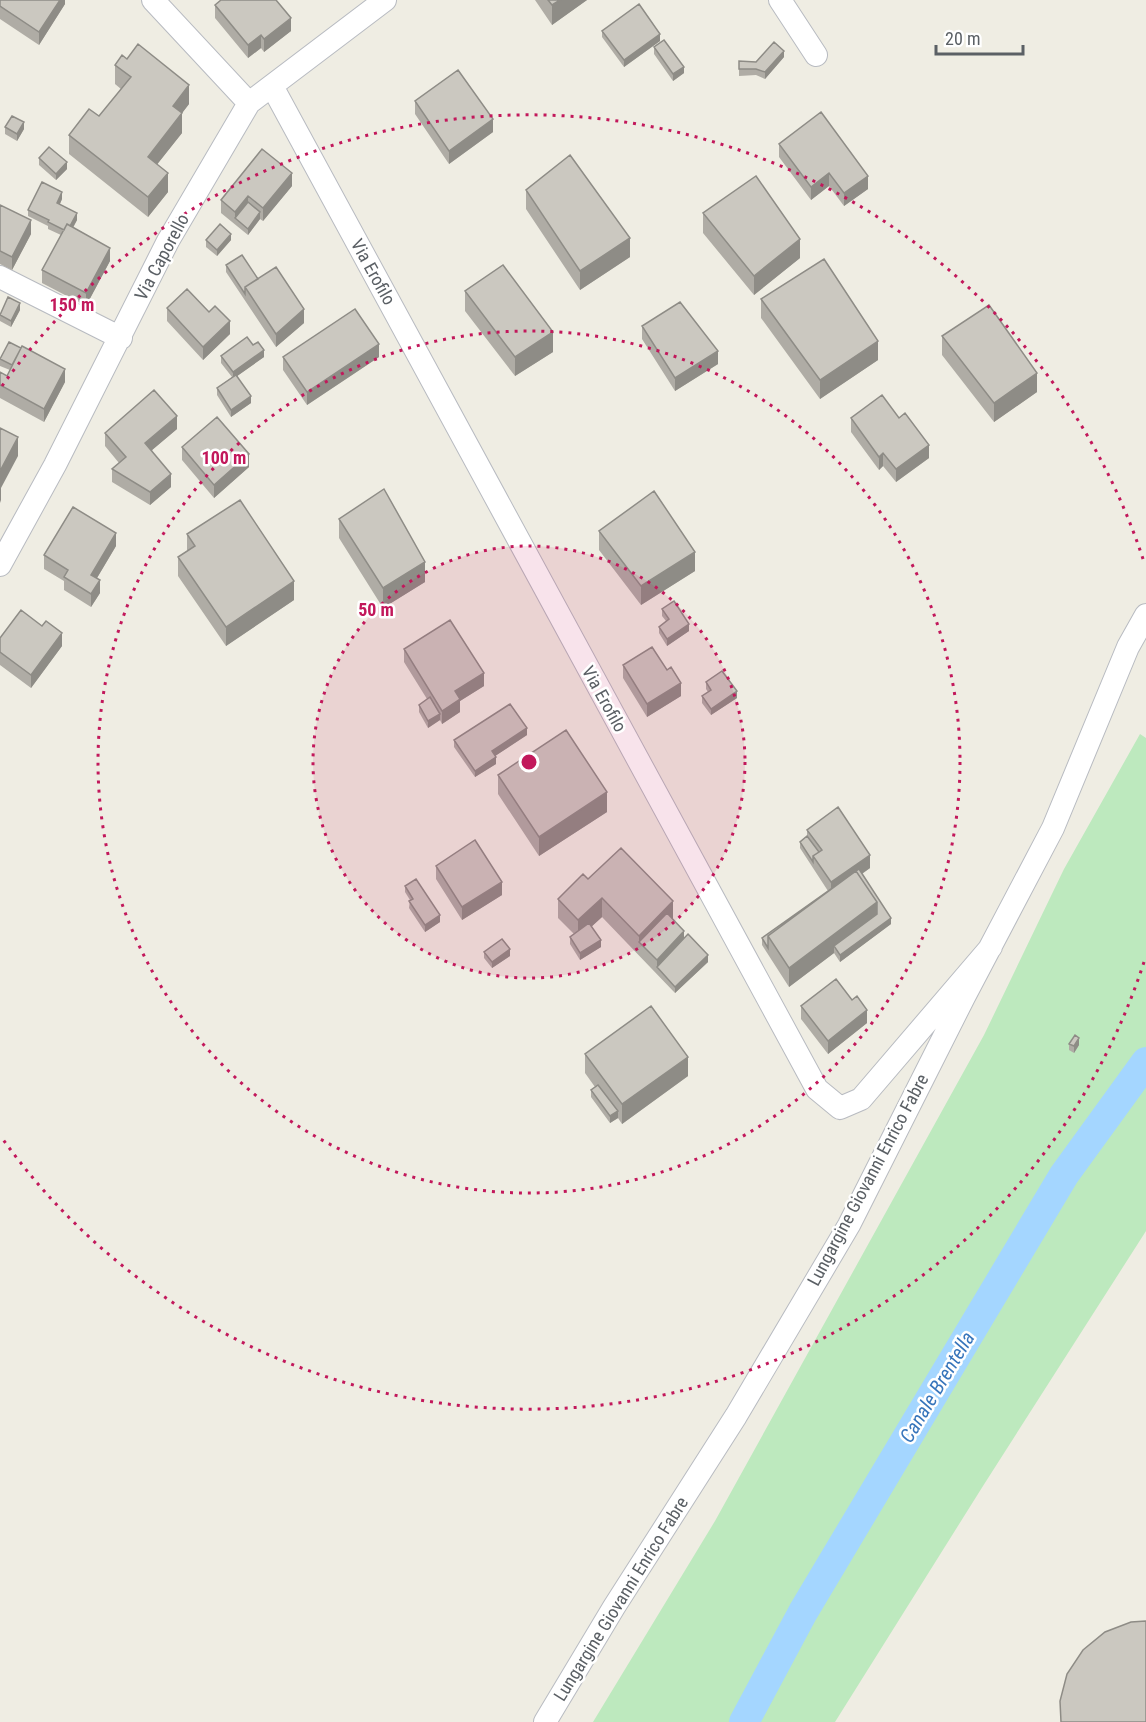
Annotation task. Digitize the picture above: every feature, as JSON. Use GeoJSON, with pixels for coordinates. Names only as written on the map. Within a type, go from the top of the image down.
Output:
{"type":"FeatureCollection","features":[{"type":"Feature","properties":{"kind":"street"},"geometry":{"type":"LineString","coordinates":[[153,0],[249,103]]}},
{"type":"Feature","properties":{"kind":"street","name":"Via Caporello"},"geometry":{"type":"LineString","coordinates":[[0,565],[121,338],[168,241],[249,103],[385,0]]}},
{"type":"Feature","properties":{"kind":"street"},"geometry":{"type":"LineString","coordinates":[[780,0],[816,55]]}},
{"type":"Feature","properties":{"kind":"street","name":"Via Erofilo"},"geometry":{"type":"LineString","coordinates":[[272,86],[817,1089],[840,1108],[861,1099],[991,946]]}},
{"type":"Feature","properties":{"kind":"street"},"geometry":{"type":"LineString","coordinates":[[0,277],[121,338]]}},
{"type":"Feature","properties":{"kind":"street","name":"Lungargine Giovanni Enrico Fabre"},"geometry":{"type":"LineString","coordinates":[[545,1722],[614,1607],[736,1416],[849,1225],[1053,828],[1128,647],[1146,615]]}},
{"type":"Feature","properties":{"kind":"green space"},"geometry":{"type":"Polygon","coordinates":[[[1140,734],[1146,738],[1146,1231],[835,1722],[593,1722],[715,1521],[984,1035],[1064,869],[1140,734]]]}},
{"type":"Feature","properties":{"kind":"building"},"geometry":{"type":"Polygon","coordinates":[[[0,0],[60,0],[39,32],[0,6],[0,0]]]}},
{"type":"Feature","properties":{"kind":"building"},"geometry":{"type":"Polygon","coordinates":[[[221,0],[276,0],[291,18],[264,39],[261,35],[248,45],[215,5],[221,0]]]}},
{"type":"Feature","properties":{"kind":"building"},"geometry":{"type":"Polygon","coordinates":[[[548,0],[560,0],[552,5],[548,0]]]}},
{"type":"Feature","properties":{"kind":"building"},"geometry":{"type":"Polygon","coordinates":[[[639,4],[660,34],[624,60],[602,31],[639,4]]]}},
{"type":"Feature","properties":{"kind":"building"},"geometry":{"type":"Polygon","coordinates":[[[664,40],[684,67],[673,74],[654,47],[664,40]]]}},
{"type":"Feature","properties":{"kind":"building"},"geometry":{"type":"Polygon","coordinates":[[[774,42],[784,51],[765,72],[756,69],[739,69],[739,61],[756,62],[774,42]]]}},
{"type":"Feature","properties":{"kind":"building"},"geometry":{"type":"Polygon","coordinates":[[[138,44],[189,85],[173,106],[182,113],[148,157],[168,173],[148,197],[69,135],[89,109],[99,116],[131,77],[115,65],[122,55],[127,59],[138,44]]]}},
{"type":"Feature","properties":{"kind":"building"},"geometry":{"type":"Polygon","coordinates":[[[458,70],[493,119],[449,151],[415,101],[458,70]]]}},
{"type":"Feature","properties":{"kind":"building"},"geometry":{"type":"Polygon","coordinates":[[[821,112],[868,176],[844,193],[829,173],[811,187],[779,144],[821,112]]]}},
{"type":"Feature","properties":{"kind":"building"},"geometry":{"type":"Polygon","coordinates":[[[12,116],[24,122],[17,134],[5,127],[12,116]]]}},
{"type":"Feature","properties":{"kind":"building"},"geometry":{"type":"Polygon","coordinates":[[[49,147],[67,162],[56,174],[39,158],[49,147]]]}},
{"type":"Feature","properties":{"kind":"building"},"geometry":{"type":"Polygon","coordinates":[[[262,149],[292,173],[263,208],[248,196],[235,212],[221,200],[262,149]]]}},
{"type":"Feature","properties":{"kind":"building"},"geometry":{"type":"Polygon","coordinates":[[[570,155],[630,238],[580,271],[526,190],[570,155]]]}},
{"type":"Feature","properties":{"kind":"building"},"geometry":{"type":"Polygon","coordinates":[[[756,176],[800,239],[754,276],[703,213],[756,176]]]}},
{"type":"Feature","properties":{"kind":"building"},"geometry":{"type":"Polygon","coordinates":[[[42,182],[62,192],[57,203],[77,213],[70,226],[67,224],[64,230],[28,210],[42,182]]]}},
{"type":"Feature","properties":{"kind":"building"},"geometry":{"type":"Polygon","coordinates":[[[248,202],[260,212],[248,229],[235,218],[248,202]]]}},
{"type":"Feature","properties":{"kind":"building"},"geometry":{"type":"Polygon","coordinates":[[[0,205],[31,220],[12,257],[0,251],[0,205]]]}},
{"type":"Feature","properties":{"kind":"building"},"geometry":{"type":"Polygon","coordinates":[[[67,224],[110,248],[86,293],[42,270],[67,224]]]}},
{"type":"Feature","properties":{"kind":"building"},"geometry":{"type":"Polygon","coordinates":[[[220,224],[231,234],[217,250],[206,240],[220,224]]]}},
{"type":"Feature","properties":{"kind":"building"},"geometry":{"type":"Polygon","coordinates":[[[242,255],[258,279],[245,287],[245,294],[226,265],[242,255]]]}},
{"type":"Feature","properties":{"kind":"building"},"geometry":{"type":"Polygon","coordinates":[[[824,259],[878,341],[820,380],[761,299],[824,259]]]}},
{"type":"Feature","properties":{"kind":"building"},"geometry":{"type":"Polygon","coordinates":[[[503,265],[553,332],[515,357],[465,291],[503,265]]]}},
{"type":"Feature","properties":{"kind":"building"},"geometry":{"type":"Polygon","coordinates":[[[276,267],[304,309],[276,334],[245,287],[276,267]]]}},
{"type":"Feature","properties":{"kind":"building"},"geometry":{"type":"Polygon","coordinates":[[[187,289],[209,312],[215,306],[230,321],[203,347],[167,308],[187,289]]]}},
{"type":"Feature","properties":{"kind":"building"},"geometry":{"type":"Polygon","coordinates":[[[8,297],[20,303],[11,321],[0,315],[8,297]]]}},
{"type":"Feature","properties":{"kind":"building"},"geometry":{"type":"Polygon","coordinates":[[[680,302],[718,351],[675,378],[642,326],[680,302]]]}},
{"type":"Feature","properties":{"kind":"building"},"geometry":{"type":"Polygon","coordinates":[[[989,305],[1037,373],[994,403],[942,336],[989,305]]]}},
{"type":"Feature","properties":{"kind":"building"},"geometry":{"type":"Polygon","coordinates":[[[355,309],[379,344],[307,392],[283,357],[355,309]]]}},
{"type":"Feature","properties":{"kind":"building"},"geometry":{"type":"Polygon","coordinates":[[[247,337],[253,345],[258,342],[264,350],[233,372],[221,356],[247,337]]]}},
{"type":"Feature","properties":{"kind":"building"},"geometry":{"type":"Polygon","coordinates":[[[9,342],[21,348],[12,365],[0,359],[9,342]]]}},
{"type":"Feature","properties":{"kind":"building"},"geometry":{"type":"Polygon","coordinates":[[[22,346],[65,369],[44,409],[0,385],[0,372],[7,376],[22,346]]]}},
{"type":"Feature","properties":{"kind":"building"},"geometry":{"type":"Polygon","coordinates":[[[236,375],[251,396],[231,410],[217,388],[236,375]]]}},
{"type":"Feature","properties":{"kind":"building"},"geometry":{"type":"Polygon","coordinates":[[[154,390],[177,416],[145,443],[171,474],[150,492],[112,469],[126,457],[105,433],[154,390]]]}},
{"type":"Feature","properties":{"kind":"building"},"geometry":{"type":"Polygon","coordinates":[[[882,395],[899,418],[905,413],[929,445],[896,469],[883,453],[879,457],[851,418],[882,395]]]}},
{"type":"Feature","properties":{"kind":"building"},"geometry":{"type":"Polygon","coordinates":[[[217,417],[249,454],[214,485],[182,447],[217,417]]]}},
{"type":"Feature","properties":{"kind":"building"},"geometry":{"type":"Polygon","coordinates":[[[0,428],[18,437],[0,471],[0,428]]]}},
{"type":"Feature","properties":{"kind":"building"},"geometry":{"type":"Polygon","coordinates":[[[384,489],[425,562],[383,588],[339,519],[384,489]]]}},
{"type":"Feature","properties":{"kind":"building"},"geometry":{"type":"Polygon","coordinates":[[[654,491],[695,552],[641,586],[599,531],[654,491]]]}},
{"type":"Feature","properties":{"kind":"building"},"geometry":{"type":"Polygon","coordinates":[[[240,500],[294,581],[226,627],[178,557],[195,546],[187,534],[240,500]]]}},
{"type":"Feature","properties":{"kind":"building"},"geometry":{"type":"Polygon","coordinates":[[[73,507],[116,533],[91,575],[100,580],[91,594],[64,577],[68,570],[44,555],[73,507]]]}},
{"type":"Feature","properties":{"kind":"building"},"geometry":{"type":"Polygon","coordinates":[[[674,601],[689,624],[667,639],[659,627],[669,619],[662,609],[674,601]]]}},
{"type":"Feature","properties":{"kind":"building"},"geometry":{"type":"Polygon","coordinates":[[[21,610],[42,626],[46,621],[62,633],[31,675],[0,652],[0,638],[21,610]]]}},
{"type":"Feature","properties":{"kind":"building"},"geometry":{"type":"Polygon","coordinates":[[[450,620],[484,673],[455,691],[460,699],[442,711],[404,649],[450,620]]]}},
{"type":"Feature","properties":{"kind":"building"},"geometry":{"type":"Polygon","coordinates":[[[652,647],[667,670],[671,667],[681,683],[647,704],[623,665],[652,647]]]}},
{"type":"Feature","properties":{"kind":"building"},"geometry":{"type":"Polygon","coordinates":[[[722,671],[737,691],[711,709],[702,696],[711,690],[706,682],[722,671]]]}},
{"type":"Feature","properties":{"kind":"building"},"geometry":{"type":"Polygon","coordinates":[[[430,697],[440,714],[428,721],[419,705],[430,697]]]}},
{"type":"Feature","properties":{"kind":"building"},"geometry":{"type":"Polygon","coordinates":[[[510,704],[527,728],[492,751],[496,757],[475,771],[454,740],[510,704]]]}},
{"type":"Feature","properties":{"kind":"building"},"geometry":{"type":"Polygon","coordinates":[[[566,730],[607,792],[539,837],[498,775],[566,730]]]}},
{"type":"Feature","properties":{"kind":"building"},"geometry":{"type":"Polygon","coordinates":[[[838,807],[870,855],[831,882],[813,856],[822,850],[807,830],[838,807]]]}},
{"type":"Feature","properties":{"kind":"building"},"geometry":{"type":"Polygon","coordinates":[[[807,836],[819,852],[813,856],[813,862],[800,842],[807,836]]]}},
{"type":"Feature","properties":{"kind":"building"},"geometry":{"type":"Polygon","coordinates":[[[475,840],[502,882],[462,907],[436,866],[475,840]]]}},
{"type":"Feature","properties":{"kind":"building"},"geometry":{"type":"Polygon","coordinates":[[[621,848],[673,901],[639,936],[602,898],[578,920],[558,899],[583,874],[588,879],[621,848]]]}},
{"type":"Feature","properties":{"kind":"building"},"geometry":{"type":"Polygon","coordinates":[[[859,869],[891,918],[840,955],[834,946],[877,914],[877,902],[856,871],[859,869]]]}},
{"type":"Feature","properties":{"kind":"building"},"geometry":{"type":"Polygon","coordinates":[[[856,871],[877,902],[789,968],[768,936],[856,871]]]}},
{"type":"Feature","properties":{"kind":"building"},"geometry":{"type":"Polygon","coordinates":[[[851,875],[768,936],[768,948],[762,938],[851,875]]]}},
{"type":"Feature","properties":{"kind":"building"},"geometry":{"type":"Polygon","coordinates":[[[416,879],[440,915],[425,925],[409,901],[413,899],[405,886],[416,879]]]}},
{"type":"Feature","properties":{"kind":"building"},"geometry":{"type":"Polygon","coordinates":[[[667,913],[684,931],[657,960],[639,942],[667,913]]]}},
{"type":"Feature","properties":{"kind":"building"},"geometry":{"type":"Polygon","coordinates":[[[589,923],[601,940],[580,953],[570,937],[589,923]]]}},
{"type":"Feature","properties":{"kind":"building"},"geometry":{"type":"Polygon","coordinates":[[[688,934],[708,955],[675,987],[657,967],[688,934]]]}},
{"type":"Feature","properties":{"kind":"building"},"geometry":{"type":"Polygon","coordinates":[[[502,939],[510,949],[492,962],[484,952],[502,939]]]}},
{"type":"Feature","properties":{"kind":"building"},"geometry":{"type":"Polygon","coordinates":[[[836,979],[852,1000],[857,996],[867,1010],[828,1041],[801,1006],[836,979]]]}},
{"type":"Feature","properties":{"kind":"building"},"geometry":{"type":"Polygon","coordinates":[[[651,1006],[688,1057],[622,1104],[585,1054],[651,1006]]]}},
{"type":"Feature","properties":{"kind":"building"},"geometry":{"type":"Polygon","coordinates":[[[1075,1035],[1079,1038],[1074,1046],[1069,1044],[1075,1035]]]}},
{"type":"Feature","properties":{"kind":"building"},"geometry":{"type":"Polygon","coordinates":[[[598,1085],[618,1111],[610,1116],[591,1090],[598,1085]]]}},
{"type":"Feature","properties":{"kind":"building"},"geometry":{"type":"Polygon","coordinates":[[[1146,1621],[1146,1722],[1061,1722],[1060,1701],[1067,1674],[1083,1650],[1105,1632],[1131,1622],[1146,1621]]]}},
{"type":"Feature","properties":{"kind":"waterway","name":"Canale Brentella"},"geometry":{"type":"LineString","coordinates":[[744,1722],[803,1612],[1064,1175],[1146,1062]]}}]}
